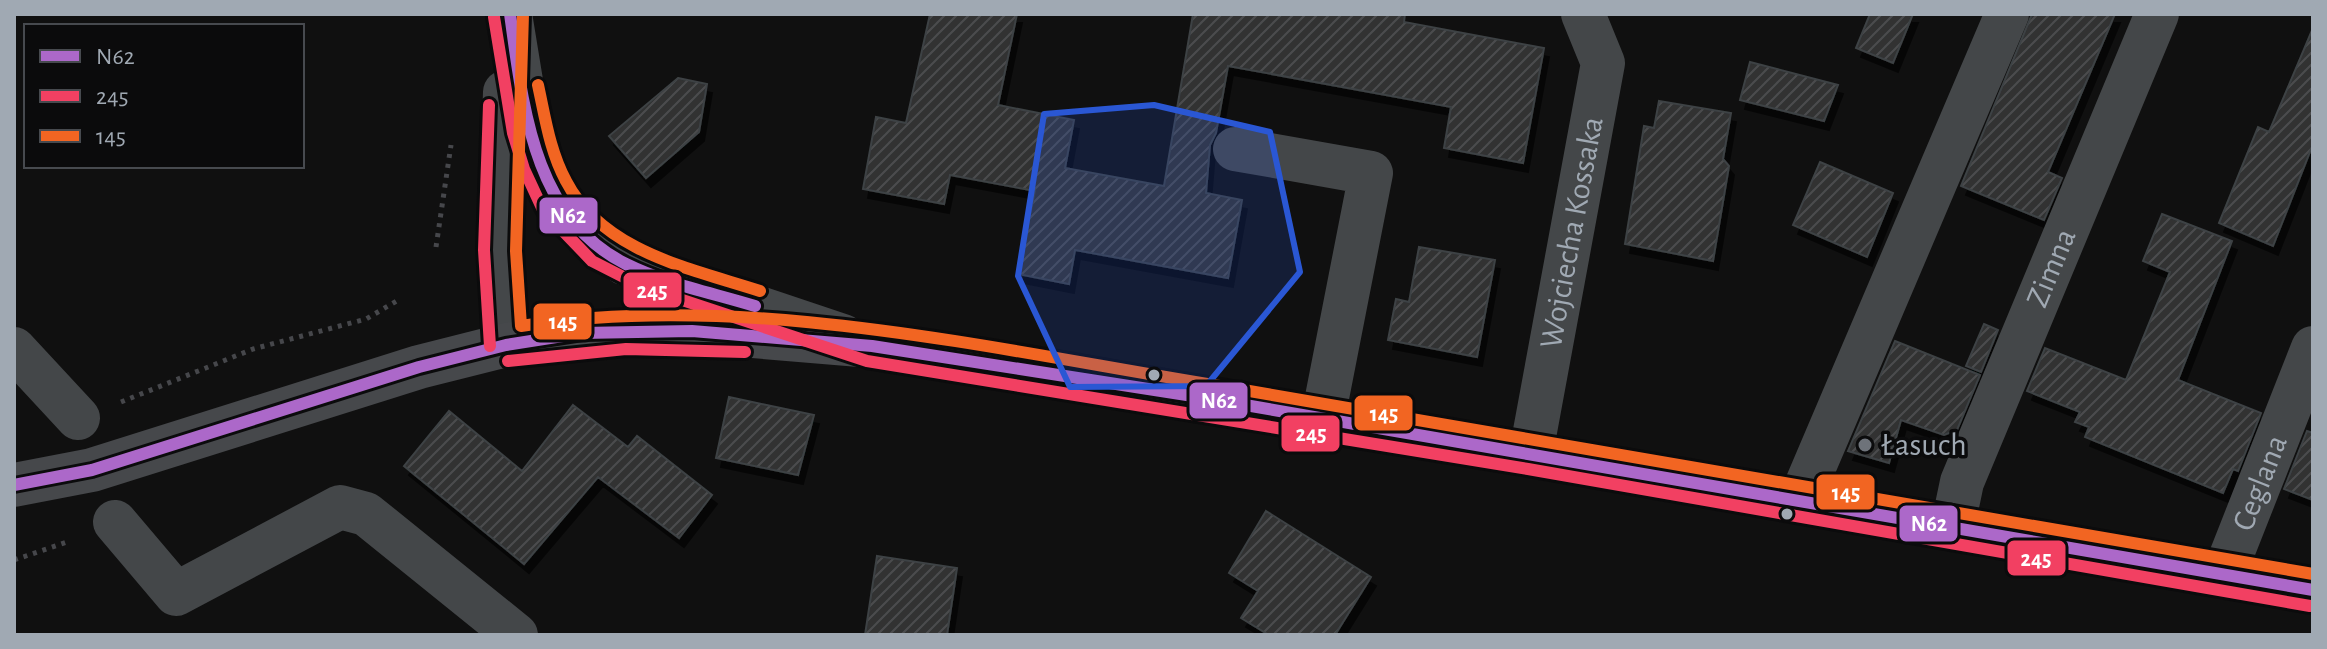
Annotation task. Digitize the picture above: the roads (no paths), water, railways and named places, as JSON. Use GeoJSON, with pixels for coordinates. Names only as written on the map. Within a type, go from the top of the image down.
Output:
{"type":"FeatureCollection","features":[{"type":"Feature","properties":{"kind":"main road"},"geometry":{"type":"LineString","coordinates":[[14,485],[92,470],[419,367],[506,345],[582,333],[692,331],[872,346],[1323,418],[1953,525],[2313,590]]}},
{"type":"Feature","properties":{"kind":"street"},"geometry":{"type":"LineString","coordinates":[[506,345],[500,251],[508,14]]}},
{"type":"Feature","properties":{"kind":"street"},"geometry":{"type":"LineString","coordinates":[[508,14],[529,130],[539,163],[555,200],[602,249],[648,272],[872,346]]}},
{"type":"Feature","properties":{"kind":"street","name":"Wojciecha Kossaka"},"geometry":{"type":"LineString","coordinates":[[1531,453],[1603,63],[1583,14]]}},
{"type":"Feature","properties":{"kind":"street"},"geometry":{"type":"LineString","coordinates":[[1800,500],[2007,14]]}},
{"type":"Feature","properties":{"kind":"street","name":"Zimna"},"geometry":{"type":"LineString","coordinates":[[1953,525],[1962,482],[2157,14]]}},
{"type":"Feature","properties":{"kind":"street"},"geometry":{"type":"LineString","coordinates":[[1235,149],[1371,173],[1323,418]]}},
{"type":"Feature","properties":{"kind":"street","name":"Ceglana"},"geometry":{"type":"LineString","coordinates":[[2224,574],[2313,348]]}},
{"type":"Feature","properties":{"kind":"street"},"geometry":{"type":"LineString","coordinates":[[14,349],[78,418]]}},
{"type":"Feature","properties":{"kind":"street"},"geometry":{"type":"LineString","coordinates":[[115,522],[176,594],[340,507],[366,514],[516,635]]}},
{"type":"Feature","properties":{"kind":"place","name":"Łasuch"},"geometry":{"type":"Point","coordinates":[1865,445]}}]}
